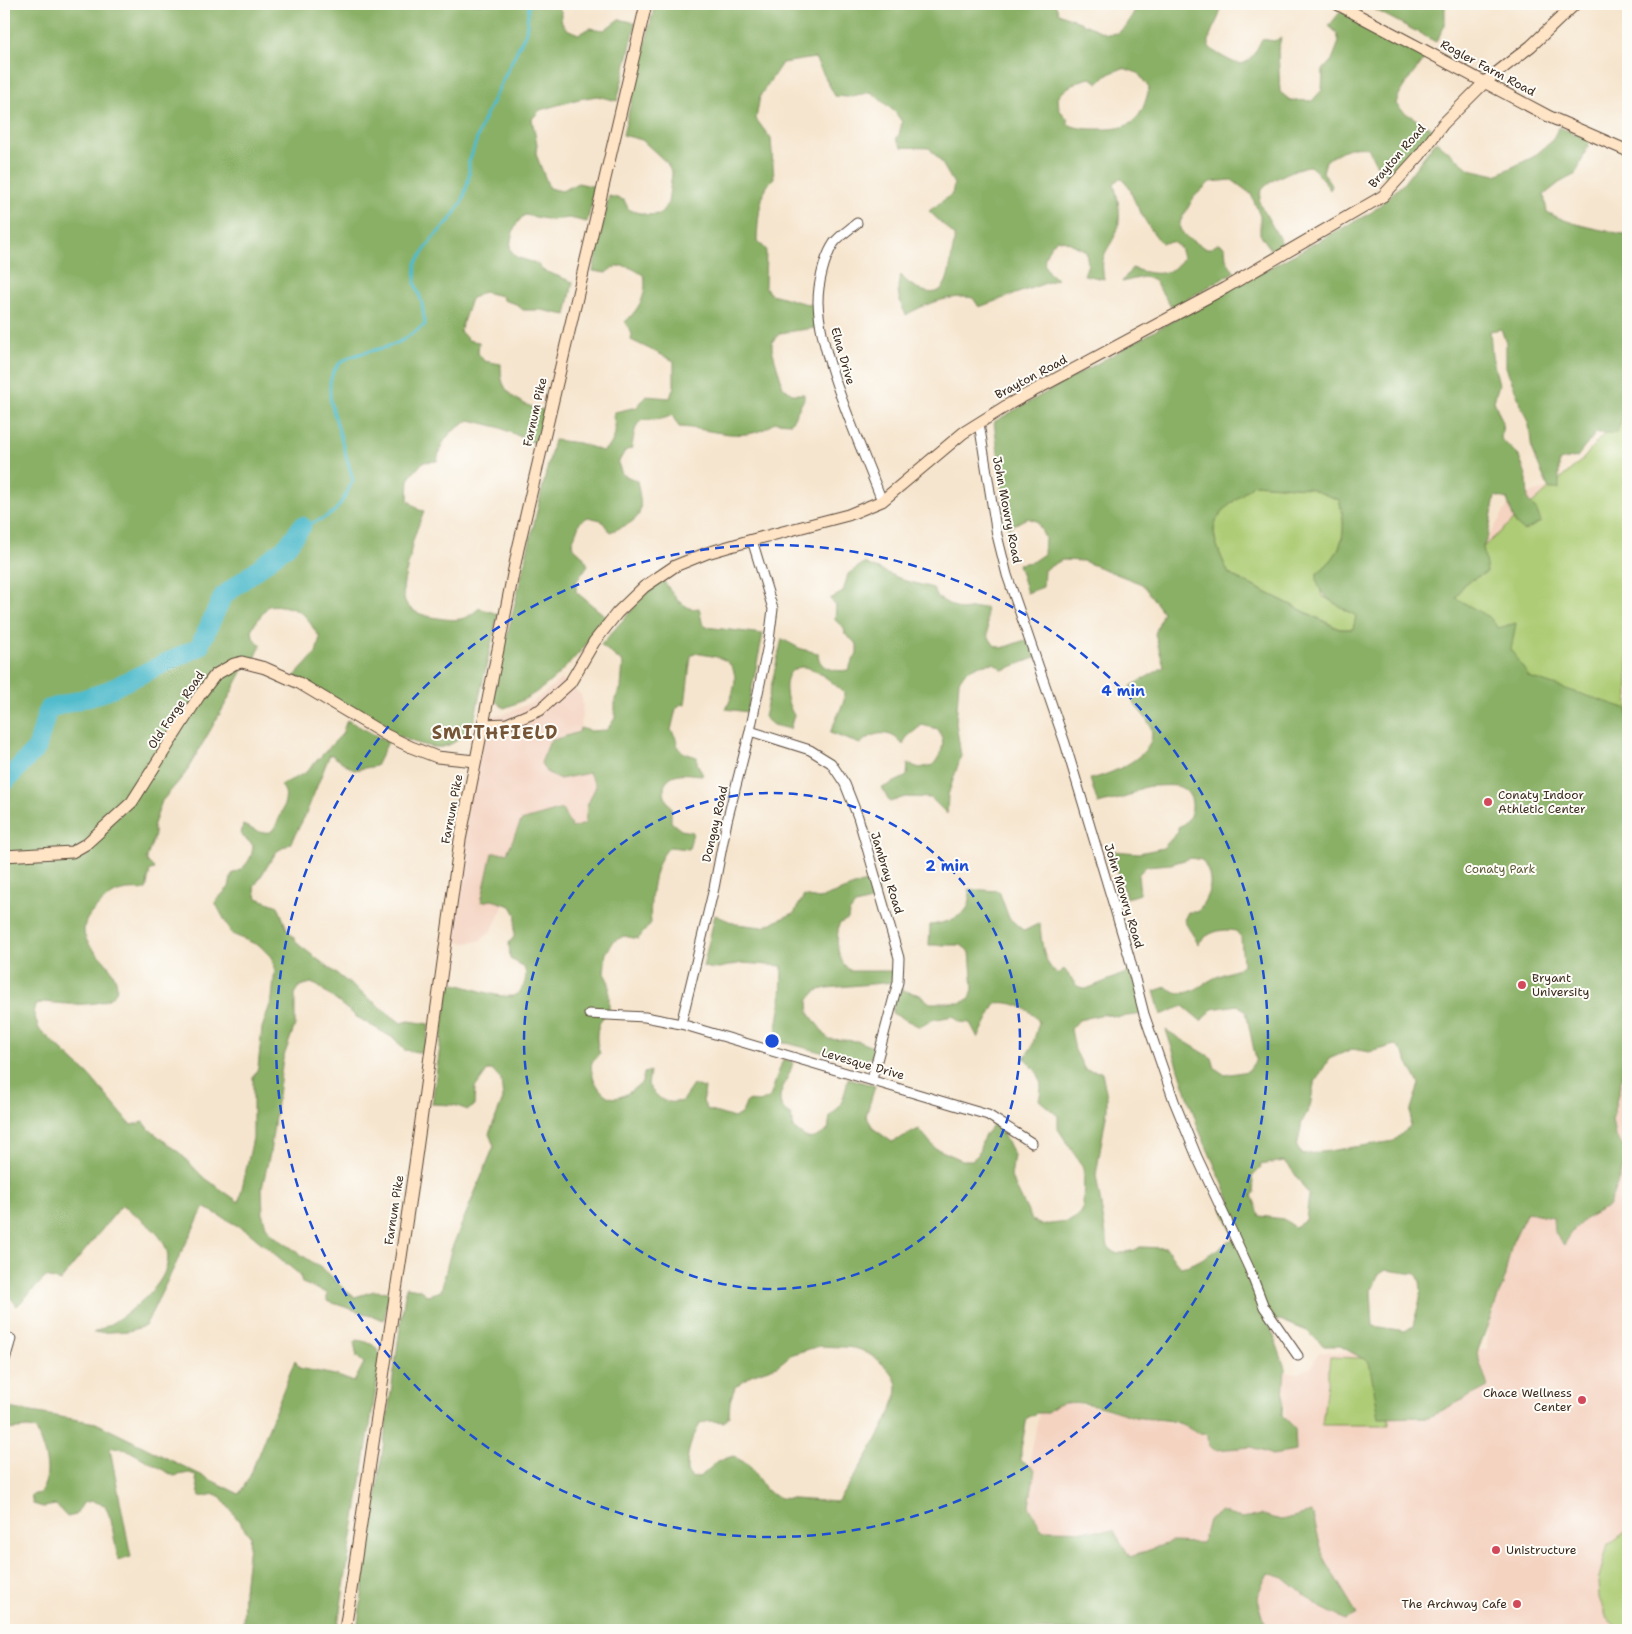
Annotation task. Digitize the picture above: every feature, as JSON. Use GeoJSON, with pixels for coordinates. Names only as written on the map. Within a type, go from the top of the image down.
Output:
{"type":"FeatureCollection","features":[{"type":"Feature","properties":{"kind":"street","name":"Farnum Pike"},"geometry":{"type":"LineString","coordinates":[[345,1630],[416,1164],[458,850],[520,540],[646,4]]}},
{"type":"Feature","properties":{"kind":"street","name":"Rogler Farm Road"},"geometry":{"type":"LineString","coordinates":[[1337,4],[1550,117],[1628,151]]}},
{"type":"Feature","properties":{"kind":"street","name":"Brayton Road"},"geometry":{"type":"LineString","coordinates":[[484,725],[507,724],[540,710],[570,683],[594,642],[617,614],[644,588],[675,566],[707,553],[840,517],[882,501],[943,449],[1011,403],[1224,288],[1383,196],[1420,155],[1443,124],[1486,82],[1531,46],[1575,4]]}},
{"type":"Feature","properties":{"kind":"street","name":"Elna Drive"},"geometry":{"type":"LineString","coordinates":[[857,224],[834,242],[824,264],[818,301],[824,339],[838,387],[882,501]]}},
{"type":"Feature","properties":{"kind":"street","name":"John Mowry Road"},"geometry":{"type":"LineString","coordinates":[[979,423],[997,535],[1007,575],[1065,743],[1129,956],[1147,1023],[1196,1158],[1249,1268],[1264,1307],[1298,1356]]}},
{"type":"Feature","properties":{"kind":"street","name":"Dongay Road"},"geometry":{"type":"LineString","coordinates":[[681,1024],[714,888],[727,821],[750,732],[769,640],[773,609],[752,540]]}},
{"type":"Feature","properties":{"kind":"street","name":"Old Forge Road"},"geometry":{"type":"LineString","coordinates":[[4,856],[72,852],[86,844],[132,802],[198,696],[215,675],[234,664],[242,662],[257,665],[299,683],[386,736],[411,747],[437,756],[475,761]]}},
{"type":"Feature","properties":{"kind":"street","name":"Jambray Road"},"geometry":{"type":"LineString","coordinates":[[750,732],[810,750],[831,763],[845,784],[858,817],[899,958],[898,982],[872,1079]]}},
{"type":"Feature","properties":{"kind":"street"},"geometry":{"type":"LineString","coordinates":[[589,1014],[645,1017],[681,1024]]}},
{"type":"Feature","properties":{"kind":"street","name":"Levesque Drive"},"geometry":{"type":"LineString","coordinates":[[681,1024],[742,1044],[872,1079],[988,1115],[1032,1142]]}},
{"type":"Feature","properties":{"kind":"street"},"geometry":{"type":"LineString","coordinates":[[4,1363],[11,1339]]}},
{"type":"Feature","properties":{"kind":"shaded area","name":"Bryant University"},"geometry":{"type":"Polygon","coordinates":[[[1628,431],[1628,1630],[991,1630],[1016,1531],[1042,1397],[1288,1447],[1281,1371],[1298,1373],[1311,1368],[1319,1352],[1382,1354],[1487,1350],[1493,1141],[1404,680],[1512,498],[1563,485],[1628,431]]]}},
{"type":"Feature","properties":{"kind":"shaded area"},"geometry":{"type":"Polygon","coordinates":[[[561,679],[581,695],[583,705],[580,732],[550,741],[560,779],[588,773],[596,786],[587,806],[585,824],[572,828],[561,809],[521,821],[507,853],[492,853],[481,902],[492,900],[504,904],[492,930],[480,941],[466,943],[447,940],[471,757],[480,717],[505,714],[517,709],[536,700],[561,679]]]}},
{"type":"Feature","properties":{"kind":"green space"},"geometry":{"type":"Polygon","coordinates":[[[4,4],[556,4],[561,11],[561,20],[564,26],[579,34],[589,28],[604,30],[619,19],[636,23],[617,101],[597,96],[579,99],[540,110],[532,119],[537,144],[536,154],[549,188],[562,191],[578,183],[596,187],[587,222],[569,218],[551,220],[525,215],[518,222],[512,235],[510,249],[516,257],[538,264],[542,270],[573,282],[566,315],[541,310],[523,310],[516,304],[503,300],[502,296],[483,292],[471,299],[460,331],[468,340],[479,342],[478,353],[484,361],[501,364],[502,381],[510,394],[526,405],[544,410],[537,444],[498,427],[470,420],[448,436],[441,446],[437,461],[423,462],[409,478],[408,500],[419,510],[424,511],[413,540],[404,580],[403,589],[406,604],[418,613],[444,619],[455,620],[465,618],[479,608],[498,614],[472,725],[455,742],[446,746],[432,747],[392,733],[347,709],[295,676],[316,653],[320,637],[306,617],[288,607],[268,606],[252,628],[253,638],[261,645],[253,663],[245,666],[185,774],[162,801],[153,827],[155,835],[147,857],[147,861],[155,869],[150,870],[146,890],[125,890],[114,894],[98,906],[88,917],[84,927],[88,943],[113,973],[117,986],[114,995],[106,1000],[94,1003],[66,1004],[44,1002],[38,1004],[33,1011],[39,1029],[89,1075],[131,1125],[144,1122],[150,1130],[181,1154],[202,1176],[239,1202],[253,1138],[253,1077],[258,1068],[262,1028],[272,999],[275,969],[271,957],[260,946],[232,934],[215,902],[229,887],[232,874],[244,866],[252,854],[253,845],[241,835],[243,825],[263,833],[273,830],[279,820],[286,796],[281,785],[305,773],[342,734],[347,720],[388,742],[376,766],[354,770],[330,754],[305,816],[290,844],[277,851],[254,887],[257,898],[278,906],[287,929],[299,945],[401,1023],[409,1021],[429,1024],[425,1053],[404,1050],[395,1039],[358,1018],[318,986],[311,983],[300,986],[295,994],[295,1025],[283,1059],[270,1153],[262,1188],[263,1216],[266,1226],[274,1236],[328,1273],[355,1297],[374,1291],[389,1292],[384,1320],[327,1301],[327,1293],[302,1283],[300,1275],[247,1231],[204,1207],[145,1326],[129,1331],[93,1333],[117,1320],[144,1299],[164,1274],[168,1261],[163,1241],[147,1224],[122,1205],[60,1281],[46,1277],[17,1306],[4,1289],[4,4]]]}},
{"type":"Feature","properties":{"kind":"green space"},"geometry":{"type":"Polygon","coordinates":[[[655,4],[1055,4],[1059,13],[1107,34],[1118,33],[1127,25],[1138,4],[1196,4],[1211,7],[1221,4],[1221,10],[1210,35],[1209,47],[1229,60],[1241,63],[1250,59],[1262,39],[1274,41],[1281,38],[1278,50],[1280,92],[1290,100],[1312,101],[1322,90],[1323,70],[1332,60],[1339,42],[1337,33],[1329,26],[1341,11],[1426,55],[1401,91],[1396,104],[1404,112],[1433,130],[1392,181],[1377,166],[1368,148],[1357,147],[1341,152],[1326,161],[1323,172],[1332,186],[1330,190],[1317,172],[1310,166],[1291,171],[1271,182],[1262,190],[1259,202],[1283,245],[1272,251],[1260,234],[1260,216],[1251,194],[1232,180],[1210,182],[1194,197],[1180,222],[1180,229],[1186,237],[1205,248],[1212,248],[1218,243],[1225,247],[1226,259],[1234,272],[1172,308],[1153,279],[1143,277],[1122,282],[1132,268],[1154,273],[1167,272],[1173,269],[1183,258],[1180,247],[1172,242],[1162,243],[1158,239],[1142,216],[1127,185],[1122,179],[1118,179],[1114,184],[1119,208],[1119,220],[1117,231],[1105,253],[1103,263],[1104,279],[1084,275],[1088,264],[1086,251],[1066,241],[1057,239],[1046,255],[1045,265],[1047,270],[1057,279],[979,307],[973,298],[956,297],[921,307],[906,315],[899,295],[898,285],[901,275],[911,285],[928,292],[936,292],[941,289],[948,277],[954,235],[929,211],[952,194],[954,184],[940,160],[929,148],[902,147],[896,139],[902,122],[895,112],[871,92],[848,97],[835,96],[815,58],[782,63],[760,96],[756,119],[771,139],[774,178],[769,183],[762,198],[757,241],[766,249],[765,286],[770,294],[818,305],[822,327],[780,333],[772,342],[772,349],[783,387],[792,394],[804,394],[804,399],[791,423],[775,422],[753,433],[728,434],[679,427],[672,415],[663,419],[640,421],[634,434],[632,448],[625,451],[618,463],[622,474],[637,481],[640,502],[638,515],[629,523],[610,532],[601,520],[588,517],[580,522],[572,543],[573,547],[582,555],[588,565],[576,582],[576,592],[608,618],[562,671],[535,693],[504,708],[494,700],[494,691],[554,440],[579,443],[602,451],[613,441],[615,427],[613,417],[615,412],[637,407],[646,396],[670,398],[674,386],[674,361],[631,340],[632,334],[625,322],[641,302],[645,290],[644,276],[625,266],[615,267],[606,273],[593,271],[609,196],[624,200],[629,210],[648,215],[660,214],[668,203],[672,174],[667,163],[642,140],[623,135],[655,4]],[[1123,68],[1106,75],[1098,83],[1091,78],[1077,82],[1058,97],[1059,109],[1068,120],[1068,124],[1079,128],[1110,129],[1127,125],[1139,115],[1149,88],[1138,73],[1123,68]]]}},
{"type":"Feature","properties":{"kind":"green space"},"geometry":{"type":"Polygon","coordinates":[[[1378,4],[1445,4],[1445,25],[1436,42],[1374,9],[1378,4]]]}},
{"type":"Feature","properties":{"kind":"green space"},"geometry":{"type":"Polygon","coordinates":[[[1559,127],[1590,141],[1576,174],[1559,183],[1544,195],[1547,212],[1584,226],[1623,234],[1628,233],[1628,401],[1617,433],[1596,433],[1577,457],[1559,461],[1559,489],[1549,489],[1532,451],[1529,425],[1506,367],[1506,343],[1501,329],[1490,331],[1492,356],[1499,384],[1494,401],[1503,423],[1501,439],[1519,456],[1527,479],[1528,500],[1537,511],[1541,522],[1524,531],[1515,523],[1507,499],[1495,496],[1488,536],[1483,547],[1487,572],[1464,584],[1456,598],[1490,618],[1498,628],[1516,623],[1511,650],[1529,677],[1628,709],[1628,1065],[1624,1069],[1612,1119],[1615,1136],[1628,1151],[1628,1156],[1608,1207],[1582,1222],[1573,1231],[1564,1245],[1554,1232],[1553,1217],[1527,1212],[1512,1243],[1503,1284],[1477,1353],[1488,1387],[1429,1417],[1379,1418],[1369,1362],[1340,1346],[1324,1346],[1307,1331],[1280,1320],[1269,1322],[1285,1368],[1282,1415],[1295,1428],[1296,1451],[1272,1455],[1252,1447],[1215,1450],[1209,1446],[1208,1436],[1205,1433],[1195,1432],[1181,1424],[1135,1417],[1102,1407],[1077,1403],[1065,1403],[1055,1406],[1047,1413],[1036,1413],[1027,1418],[1021,1449],[1021,1461],[1035,1469],[1029,1506],[1042,1530],[1114,1531],[1130,1557],[1171,1542],[1202,1543],[1208,1520],[1221,1512],[1241,1518],[1263,1515],[1281,1520],[1312,1512],[1324,1559],[1357,1614],[1345,1620],[1318,1606],[1284,1578],[1268,1573],[1257,1596],[1267,1630],[357,1630],[406,1287],[419,1289],[427,1295],[441,1291],[451,1250],[494,1146],[489,1134],[503,1099],[501,1080],[492,1070],[488,1070],[475,1088],[474,1106],[468,1110],[454,1105],[432,1104],[449,983],[499,996],[516,995],[524,986],[526,974],[524,968],[510,959],[509,943],[514,937],[516,915],[511,906],[492,900],[481,902],[492,853],[507,853],[521,821],[562,809],[572,828],[585,824],[587,806],[596,786],[589,773],[560,779],[546,772],[541,763],[550,741],[579,732],[580,728],[591,731],[607,730],[615,718],[615,699],[621,688],[623,663],[601,645],[657,581],[662,579],[678,601],[691,609],[699,608],[702,622],[706,627],[763,634],[747,712],[726,709],[735,684],[735,677],[734,671],[726,661],[695,653],[691,656],[685,705],[681,704],[676,709],[671,730],[679,749],[697,757],[697,763],[703,775],[678,774],[670,777],[665,785],[664,794],[671,807],[671,822],[681,830],[693,832],[689,849],[670,847],[664,853],[653,882],[651,923],[638,939],[624,936],[614,941],[606,953],[604,973],[609,983],[609,1012],[601,1020],[597,1031],[597,1043],[600,1054],[592,1062],[591,1067],[592,1074],[602,1092],[613,1098],[622,1096],[642,1083],[644,1073],[650,1071],[648,1085],[662,1100],[671,1102],[682,1101],[693,1085],[705,1088],[703,1102],[708,1110],[734,1118],[742,1113],[747,1101],[760,1102],[770,1097],[783,1059],[793,1062],[780,1097],[781,1103],[784,1109],[791,1115],[793,1128],[807,1138],[818,1137],[828,1130],[830,1116],[841,1104],[848,1078],[875,1086],[866,1116],[874,1129],[892,1142],[919,1129],[935,1148],[962,1160],[972,1160],[978,1155],[984,1136],[996,1121],[1014,1155],[1011,1177],[1032,1220],[1041,1225],[1068,1222],[1078,1216],[1083,1207],[1084,1169],[1058,1129],[1058,1116],[1039,1100],[1041,1087],[1039,1077],[1037,1072],[1024,1058],[1032,1047],[1039,1022],[1035,1017],[1026,1009],[1015,1004],[996,1003],[978,1038],[970,1023],[960,1022],[953,1016],[932,1020],[920,1027],[892,1013],[898,989],[920,995],[930,1003],[961,1003],[970,998],[973,989],[970,952],[961,945],[929,945],[930,925],[945,922],[960,915],[969,904],[968,889],[999,891],[1009,918],[1024,931],[1040,923],[1046,959],[1053,970],[1058,974],[1064,969],[1077,986],[1086,989],[1131,971],[1145,1014],[1118,1017],[1104,1014],[1079,1020],[1071,1029],[1075,1050],[1085,1070],[1102,1072],[1107,1097],[1107,1110],[1096,1175],[1108,1247],[1117,1254],[1140,1247],[1166,1248],[1180,1267],[1194,1263],[1235,1239],[1221,1206],[1231,1202],[1199,1130],[1166,1030],[1212,1058],[1215,1068],[1225,1075],[1248,1071],[1256,1060],[1246,1012],[1238,1005],[1212,1009],[1201,1021],[1183,1006],[1161,1015],[1154,991],[1166,987],[1181,993],[1187,992],[1223,974],[1238,969],[1243,964],[1241,937],[1236,931],[1225,930],[1206,936],[1198,944],[1184,920],[1188,912],[1198,912],[1206,899],[1210,887],[1209,875],[1202,860],[1191,858],[1171,864],[1146,866],[1138,875],[1140,894],[1126,898],[1112,851],[1139,853],[1163,848],[1178,832],[1178,827],[1184,823],[1191,813],[1192,806],[1189,794],[1177,786],[1149,786],[1129,796],[1098,804],[1090,779],[1109,773],[1131,762],[1148,747],[1151,738],[1151,728],[1135,704],[1131,693],[1131,686],[1164,667],[1155,634],[1163,612],[1142,584],[1083,561],[1062,560],[1044,570],[1043,587],[1027,593],[1018,564],[1032,562],[1044,554],[1045,538],[1037,521],[1027,518],[1008,528],[994,422],[1181,316],[1372,212],[1403,184],[1436,141],[1469,169],[1496,175],[1533,157],[1551,142],[1559,127]],[[1254,484],[1220,514],[1214,531],[1216,542],[1229,574],[1339,629],[1353,629],[1356,616],[1329,599],[1320,589],[1317,582],[1317,573],[1333,558],[1342,540],[1343,521],[1339,500],[1308,488],[1254,484]],[[1395,1045],[1370,1052],[1352,1049],[1329,1059],[1314,1084],[1310,1107],[1302,1122],[1297,1147],[1302,1155],[1394,1141],[1410,1126],[1411,1109],[1419,1084],[1403,1053],[1395,1045]],[[1284,1161],[1260,1165],[1261,1168],[1252,1177],[1255,1193],[1252,1195],[1260,1216],[1283,1219],[1295,1227],[1306,1220],[1309,1195],[1291,1168],[1284,1161]],[[1386,1270],[1378,1275],[1371,1289],[1373,1326],[1405,1331],[1413,1326],[1421,1292],[1421,1285],[1416,1274],[1386,1270]],[[820,1346],[792,1354],[777,1366],[751,1375],[735,1387],[730,1401],[729,1416],[724,1422],[709,1421],[700,1424],[690,1447],[687,1459],[687,1472],[692,1478],[701,1476],[718,1461],[733,1456],[749,1465],[766,1490],[780,1498],[837,1502],[883,1429],[895,1398],[896,1381],[888,1369],[876,1359],[863,1351],[849,1347],[820,1346]]]}},
{"type":"Feature","properties":{"kind":"green space","name":"Conaty Park"},"geometry":{"type":"Polygon","coordinates":[[[1628,404],[1628,1064],[1404,680],[1482,548],[1583,459],[1628,404]]]}},
{"type":"Feature","properties":{"kind":"green space"},"geometry":{"type":"Polygon","coordinates":[[[1254,484],[1309,488],[1339,500],[1343,521],[1342,540],[1333,558],[1317,573],[1322,596],[1357,616],[1353,629],[1340,629],[1229,574],[1216,542],[1214,531],[1216,522],[1220,514],[1228,506],[1254,484]]]}},
{"type":"Feature","properties":{"kind":"green space"},"geometry":{"type":"Polygon","coordinates":[[[864,563],[906,581],[933,588],[938,598],[960,610],[986,607],[988,636],[994,645],[1002,648],[1028,639],[1037,657],[1003,670],[994,663],[980,665],[965,672],[959,681],[956,723],[961,756],[948,795],[947,814],[931,798],[905,797],[890,802],[882,788],[907,776],[908,764],[920,768],[933,765],[939,756],[943,743],[938,729],[922,725],[907,737],[903,745],[888,734],[871,736],[860,744],[830,733],[844,701],[844,693],[818,672],[806,667],[794,669],[789,674],[787,681],[788,703],[794,715],[790,729],[773,725],[764,717],[782,639],[801,649],[818,653],[821,663],[832,670],[848,670],[857,653],[857,644],[845,634],[844,628],[835,620],[836,606],[830,599],[843,592],[848,574],[864,563]]]}},
{"type":"Feature","properties":{"kind":"green space"},"geometry":{"type":"Polygon","coordinates":[[[873,879],[879,899],[855,905],[849,913],[848,919],[839,924],[838,950],[842,962],[851,971],[895,971],[894,982],[827,988],[816,991],[808,1001],[809,1013],[828,1039],[857,1041],[875,1048],[873,1055],[863,1063],[775,1040],[781,1003],[782,966],[742,963],[715,969],[703,967],[715,915],[736,924],[763,927],[794,913],[804,896],[819,899],[873,879]]]}},
{"type":"Feature","properties":{"kind":"green space"},"geometry":{"type":"Polygon","coordinates":[[[356,1340],[372,1344],[381,1357],[337,1630],[243,1630],[244,1590],[250,1536],[221,1497],[215,1494],[200,1497],[195,1475],[189,1473],[174,1476],[126,1449],[112,1447],[110,1449],[131,1557],[118,1560],[111,1520],[105,1505],[92,1501],[83,1503],[76,1515],[67,1517],[56,1505],[43,1507],[33,1504],[31,1495],[40,1493],[47,1470],[36,1430],[29,1428],[4,1430],[4,1406],[96,1423],[239,1494],[249,1478],[295,1360],[299,1368],[335,1375],[354,1382],[364,1363],[357,1357],[354,1342],[356,1340]]]}},
{"type":"Feature","properties":{"kind":"green space"},"geometry":{"type":"Polygon","coordinates":[[[1330,1357],[1389,1359],[1389,1425],[1322,1425],[1330,1357]]]}},
{"type":"Feature","properties":{"kind":"green space"},"geometry":{"type":"Polygon","coordinates":[[[1628,1530],[1628,1630],[1622,1630],[1607,1618],[1599,1598],[1598,1582],[1608,1545],[1628,1530]]]}},
{"type":"Feature","properties":{"kind":"waterway"},"geometry":{"type":"LineString","coordinates":[[302,526],[322,519],[335,511],[353,480],[331,403],[330,386],[333,373],[339,364],[347,358],[395,344],[425,325],[422,303],[415,283],[416,263],[433,238],[450,220],[463,200],[469,177],[469,162],[483,121],[526,32],[529,4]]}},
{"type":"Feature","properties":{"kind":"waterway"},"geometry":{"type":"LineString","coordinates":[[4,783],[37,748],[48,709],[102,693],[199,647],[223,596],[287,546],[302,526]]}},
{"type":"Feature","properties":{"kind":"place","name":"Conaty Indoor Athletic Center"},"geometry":{"type":"Point","coordinates":[1488,802]}},
{"type":"Feature","properties":{"kind":"place","name":"Bryant University"},"geometry":{"type":"Point","coordinates":[1522,985]}},
{"type":"Feature","properties":{"kind":"place","name":"Chace Wellness Center"},"geometry":{"type":"Point","coordinates":[1582,1400]}},
{"type":"Feature","properties":{"kind":"place","name":"Unistructure"},"geometry":{"type":"Point","coordinates":[1496,1550]}},
{"type":"Feature","properties":{"kind":"place","name":"The Archway Cafe"},"geometry":{"type":"Point","coordinates":[1517,1604]}},
{"type":"Feature","properties":{"kind":"district","name":"SMITHFIELD"},"geometry":{"type":"Point","coordinates":[495,733]}}]}
